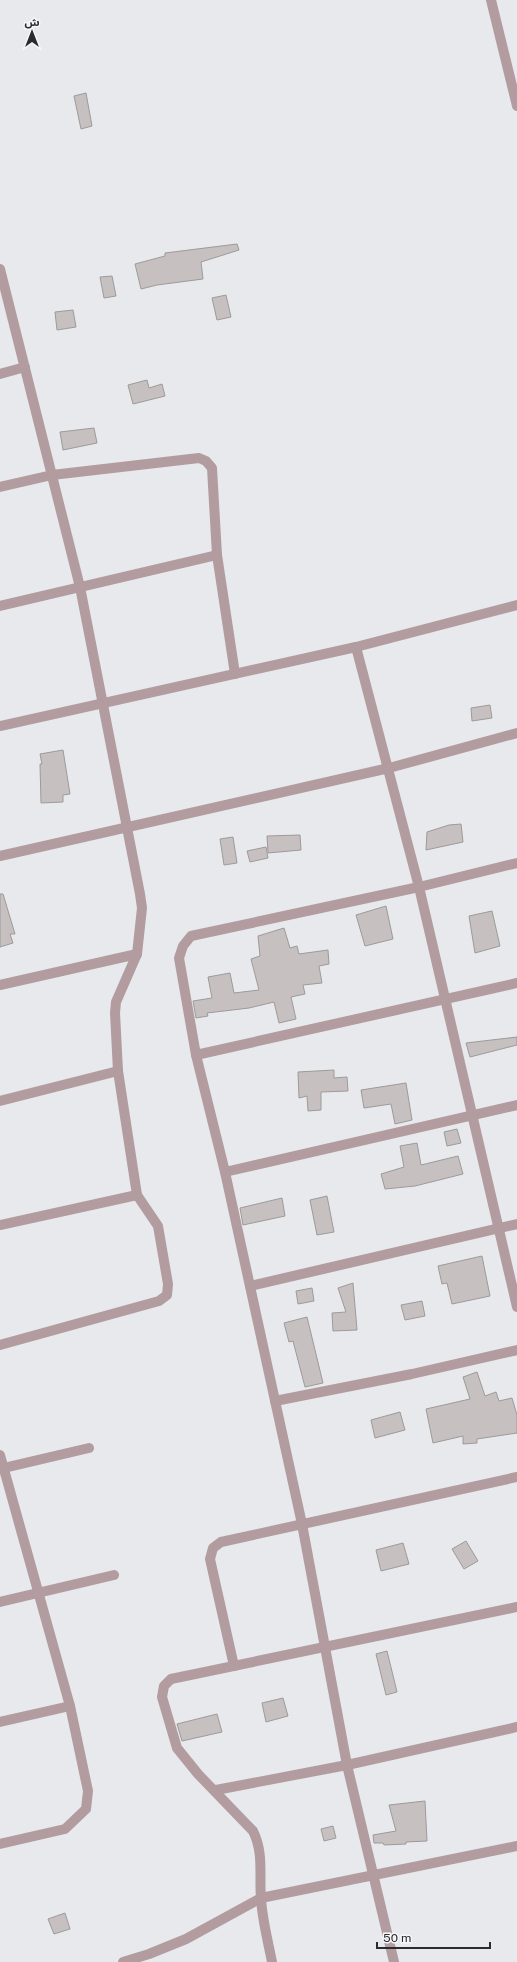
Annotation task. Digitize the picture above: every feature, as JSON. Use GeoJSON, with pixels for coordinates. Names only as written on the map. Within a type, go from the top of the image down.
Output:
{"type":"FeatureCollection","features":[{"type":"Feature","properties":{"kind":"street"},"geometry":{"type":"LineString","coordinates":[[491,0],[517,106]]}},
{"type":"Feature","properties":{"kind":"street"},"geometry":{"type":"LineString","coordinates":[[0,269],[80,587],[102,704],[128,826],[142,908],[137,954],[115,1008],[118,1071],[137,1195],[158,1226],[168,1284],[167,1295],[160,1301],[0,1345]]}},
{"type":"Feature","properties":{"kind":"street"},"geometry":{"type":"LineString","coordinates":[[0,374],[25,367]]}},
{"type":"Feature","properties":{"kind":"street"},"geometry":{"type":"LineString","coordinates":[[0,488],[52,475],[199,458],[206,461],[212,468],[217,555],[235,674]]}},
{"type":"Feature","properties":{"kind":"street"},"geometry":{"type":"LineString","coordinates":[[0,606],[217,555]]}},
{"type":"Feature","properties":{"kind":"street"},"geometry":{"type":"LineString","coordinates":[[0,726],[356,647],[517,605]]}},
{"type":"Feature","properties":{"kind":"street"},"geometry":{"type":"LineString","coordinates":[[356,647],[419,887],[471,1116],[517,1307]]}},
{"type":"Feature","properties":{"kind":"street"},"geometry":{"type":"LineString","coordinates":[[0,856],[389,768],[517,733]]}},
{"type":"Feature","properties":{"kind":"street"},"geometry":{"type":"LineString","coordinates":[[394,1962],[347,1765],[302,1524],[225,1172],[196,1055],[179,958],[183,946],[191,936],[419,887],[517,863]]}},
{"type":"Feature","properties":{"kind":"street"},"geometry":{"type":"LineString","coordinates":[[0,985],[137,954]]}},
{"type":"Feature","properties":{"kind":"street"},"geometry":{"type":"LineString","coordinates":[[196,1055],[517,983]]}},
{"type":"Feature","properties":{"kind":"street"},"geometry":{"type":"LineString","coordinates":[[0,1101],[118,1071]]}},
{"type":"Feature","properties":{"kind":"street"},"geometry":{"type":"LineString","coordinates":[[225,1172],[517,1105]]}},
{"type":"Feature","properties":{"kind":"street"},"geometry":{"type":"LineString","coordinates":[[0,1225],[137,1195]]}},
{"type":"Feature","properties":{"kind":"street"},"geometry":{"type":"LineString","coordinates":[[250,1286],[517,1224]]}},
{"type":"Feature","properties":{"kind":"street"},"geometry":{"type":"LineString","coordinates":[[275,1401],[412,1374],[517,1350]]}},
{"type":"Feature","properties":{"kind":"street"},"geometry":{"type":"LineString","coordinates":[[2,1468],[90,1448]]}},
{"type":"Feature","properties":{"kind":"street"},"geometry":{"type":"LineString","coordinates":[[0,1455],[2,1468],[70,1706],[88,1791],[86,1809],[65,1829],[0,1844]]}},
{"type":"Feature","properties":{"kind":"street"},"geometry":{"type":"LineString","coordinates":[[234,1666],[210,1559],[213,1548],[221,1542],[517,1477]]}},
{"type":"Feature","properties":{"kind":"street"},"geometry":{"type":"LineString","coordinates":[[0,1602],[114,1575]]}},
{"type":"Feature","properties":{"kind":"street"},"geometry":{"type":"LineString","coordinates":[[272,1962],[261,1898],[261,1855],[259,1842],[253,1831],[216,1790],[198,1774],[177,1748],[162,1697],[164,1686],[171,1679],[517,1607]]}},
{"type":"Feature","properties":{"kind":"street"},"geometry":{"type":"LineString","coordinates":[[0,1722],[70,1706]]}},
{"type":"Feature","properties":{"kind":"street"},"geometry":{"type":"LineString","coordinates":[[216,1790],[347,1765],[517,1727]]}},
{"type":"Feature","properties":{"kind":"street"},"geometry":{"type":"LineString","coordinates":[[123,1962],[149,1954],[186,1939],[261,1898],[517,1846]]}},
{"type":"Feature","properties":{"kind":"building"},"geometry":{"type":"Polygon","coordinates":[[[86,93],[92,126],[81,129],[74,96],[86,93]]]}},
{"type":"Feature","properties":{"kind":"building"},"geometry":{"type":"Polygon","coordinates":[[[237,244],[239,250],[201,262],[203,279],[157,285],[141,289],[135,264],[165,256],[165,253],[237,244]]]}},
{"type":"Feature","properties":{"kind":"building"},"geometry":{"type":"Polygon","coordinates":[[[112,276],[116,296],[104,298],[100,277],[112,276]]]}},
{"type":"Feature","properties":{"kind":"building"},"geometry":{"type":"Polygon","coordinates":[[[226,295],[231,317],[217,320],[212,298],[226,295]]]}},
{"type":"Feature","properties":{"kind":"building"},"geometry":{"type":"Polygon","coordinates":[[[73,310],[76,327],[57,330],[55,312],[73,310]]]}},
{"type":"Feature","properties":{"kind":"building"},"geometry":{"type":"Polygon","coordinates":[[[147,380],[149,388],[162,384],[165,396],[133,404],[128,385],[147,380]]]}},
{"type":"Feature","properties":{"kind":"building"},"geometry":{"type":"Polygon","coordinates":[[[94,428],[97,443],[63,450],[60,432],[94,428]]]}},
{"type":"Feature","properties":{"kind":"building"},"geometry":{"type":"Polygon","coordinates":[[[490,705],[492,718],[472,721],[471,708],[490,705]]]}},
{"type":"Feature","properties":{"kind":"building"},"geometry":{"type":"Polygon","coordinates":[[[63,750],[70,794],[63,795],[63,802],[41,803],[40,764],[42,764],[40,754],[63,750]]]}},
{"type":"Feature","properties":{"kind":"building"},"geometry":{"type":"Polygon","coordinates":[[[461,824],[463,842],[426,850],[427,832],[449,825],[461,824]]]}},
{"type":"Feature","properties":{"kind":"building"},"geometry":{"type":"Polygon","coordinates":[[[300,835],[301,850],[268,853],[267,836],[300,835]]]}},
{"type":"Feature","properties":{"kind":"building"},"geometry":{"type":"Polygon","coordinates":[[[233,837],[237,863],[224,865],[220,839],[233,837]]]}},
{"type":"Feature","properties":{"kind":"building"},"geometry":{"type":"Polygon","coordinates":[[[266,847],[268,858],[250,862],[247,851],[266,847]]]}},
{"type":"Feature","properties":{"kind":"building"},"geometry":{"type":"Polygon","coordinates":[[[0,894],[3,894],[15,934],[10,934],[13,943],[0,947],[0,894]]]}},
{"type":"Feature","properties":{"kind":"building"},"geometry":{"type":"Polygon","coordinates":[[[386,906],[393,939],[365,946],[356,915],[386,906]]]}},
{"type":"Feature","properties":{"kind":"building"},"geometry":{"type":"Polygon","coordinates":[[[492,911],[500,946],[475,953],[469,916],[492,911]]]}},
{"type":"Feature","properties":{"kind":"building"},"geometry":{"type":"Polygon","coordinates":[[[284,928],[290,948],[297,946],[299,954],[328,950],[329,964],[319,966],[322,983],[303,985],[305,994],[291,997],[296,1019],[279,1023],[274,1002],[249,1008],[207,1013],[208,1016],[196,1018],[193,1001],[212,998],[208,977],[230,973],[234,993],[259,990],[251,959],[260,956],[258,936],[284,928]]]}},
{"type":"Feature","properties":{"kind":"building"},"geometry":{"type":"Polygon","coordinates":[[[517,1037],[517,1045],[470,1057],[466,1043],[517,1037]]]}},
{"type":"Feature","properties":{"kind":"building"},"geometry":{"type":"Polygon","coordinates":[[[334,1070],[334,1078],[347,1077],[348,1091],[321,1092],[321,1110],[308,1111],[307,1096],[299,1098],[298,1072],[334,1070]]]}},
{"type":"Feature","properties":{"kind":"building"},"geometry":{"type":"Polygon","coordinates":[[[406,1083],[412,1120],[395,1124],[391,1104],[364,1108],[361,1090],[406,1083]]]}},
{"type":"Feature","properties":{"kind":"building"},"geometry":{"type":"Polygon","coordinates":[[[457,1129],[461,1143],[447,1146],[444,1132],[457,1129]]]}},
{"type":"Feature","properties":{"kind":"building"},"geometry":{"type":"Polygon","coordinates":[[[417,1143],[421,1165],[458,1156],[463,1174],[415,1186],[385,1189],[381,1174],[404,1167],[400,1146],[417,1143]]]}},
{"type":"Feature","properties":{"kind":"building"},"geometry":{"type":"Polygon","coordinates":[[[327,1196],[334,1232],[317,1235],[310,1200],[327,1196]]]}},
{"type":"Feature","properties":{"kind":"building"},"geometry":{"type":"Polygon","coordinates":[[[282,1198],[285,1216],[243,1225],[240,1208],[282,1198]]]}},
{"type":"Feature","properties":{"kind":"building"},"geometry":{"type":"Polygon","coordinates":[[[482,1256],[490,1296],[452,1304],[447,1283],[442,1284],[438,1266],[482,1256]]]}},
{"type":"Feature","properties":{"kind":"building"},"geometry":{"type":"Polygon","coordinates":[[[353,1283],[357,1330],[333,1331],[332,1313],[346,1312],[338,1288],[353,1283]]]}},
{"type":"Feature","properties":{"kind":"building"},"geometry":{"type":"Polygon","coordinates":[[[312,1288],[314,1301],[298,1304],[296,1291],[312,1288]]]}},
{"type":"Feature","properties":{"kind":"building"},"geometry":{"type":"Polygon","coordinates":[[[422,1301],[425,1316],[405,1320],[401,1305],[422,1301]]]}},
{"type":"Feature","properties":{"kind":"building"},"geometry":{"type":"Polygon","coordinates":[[[307,1317],[323,1383],[305,1387],[293,1341],[289,1342],[284,1323],[307,1317]]]}},
{"type":"Feature","properties":{"kind":"building"},"geometry":{"type":"Polygon","coordinates":[[[477,1372],[485,1396],[496,1392],[499,1401],[512,1398],[517,1415],[517,1433],[477,1439],[477,1443],[463,1444],[463,1436],[433,1443],[426,1409],[470,1399],[463,1377],[477,1372]]]}},
{"type":"Feature","properties":{"kind":"building"},"geometry":{"type":"Polygon","coordinates":[[[400,1412],[405,1430],[375,1438],[371,1420],[400,1412]]]}},
{"type":"Feature","properties":{"kind":"building"},"geometry":{"type":"Polygon","coordinates":[[[466,1541],[478,1561],[464,1569],[452,1549],[466,1541]]]}},
{"type":"Feature","properties":{"kind":"building"},"geometry":{"type":"Polygon","coordinates":[[[403,1543],[409,1564],[381,1571],[376,1550],[403,1543]]]}},
{"type":"Feature","properties":{"kind":"building"},"geometry":{"type":"Polygon","coordinates":[[[387,1651],[397,1692],[386,1695],[376,1654],[387,1651]]]}},
{"type":"Feature","properties":{"kind":"building"},"geometry":{"type":"Polygon","coordinates":[[[283,1698],[288,1716],[266,1722],[262,1703],[283,1698]]]}},
{"type":"Feature","properties":{"kind":"building"},"geometry":{"type":"Polygon","coordinates":[[[217,1714],[222,1732],[182,1741],[177,1724],[217,1714]]]}},
{"type":"Feature","properties":{"kind":"building"},"geometry":{"type":"Polygon","coordinates":[[[425,1801],[427,1841],[384,1845],[383,1843],[374,1843],[373,1835],[396,1831],[389,1805],[425,1801]]]}},
{"type":"Feature","properties":{"kind":"building"},"geometry":{"type":"Polygon","coordinates":[[[333,1826],[336,1838],[324,1841],[321,1829],[333,1826]]]}},
{"type":"Feature","properties":{"kind":"building"},"geometry":{"type":"Polygon","coordinates":[[[65,1913],[70,1929],[54,1934],[48,1919],[65,1913]]]}}]}
